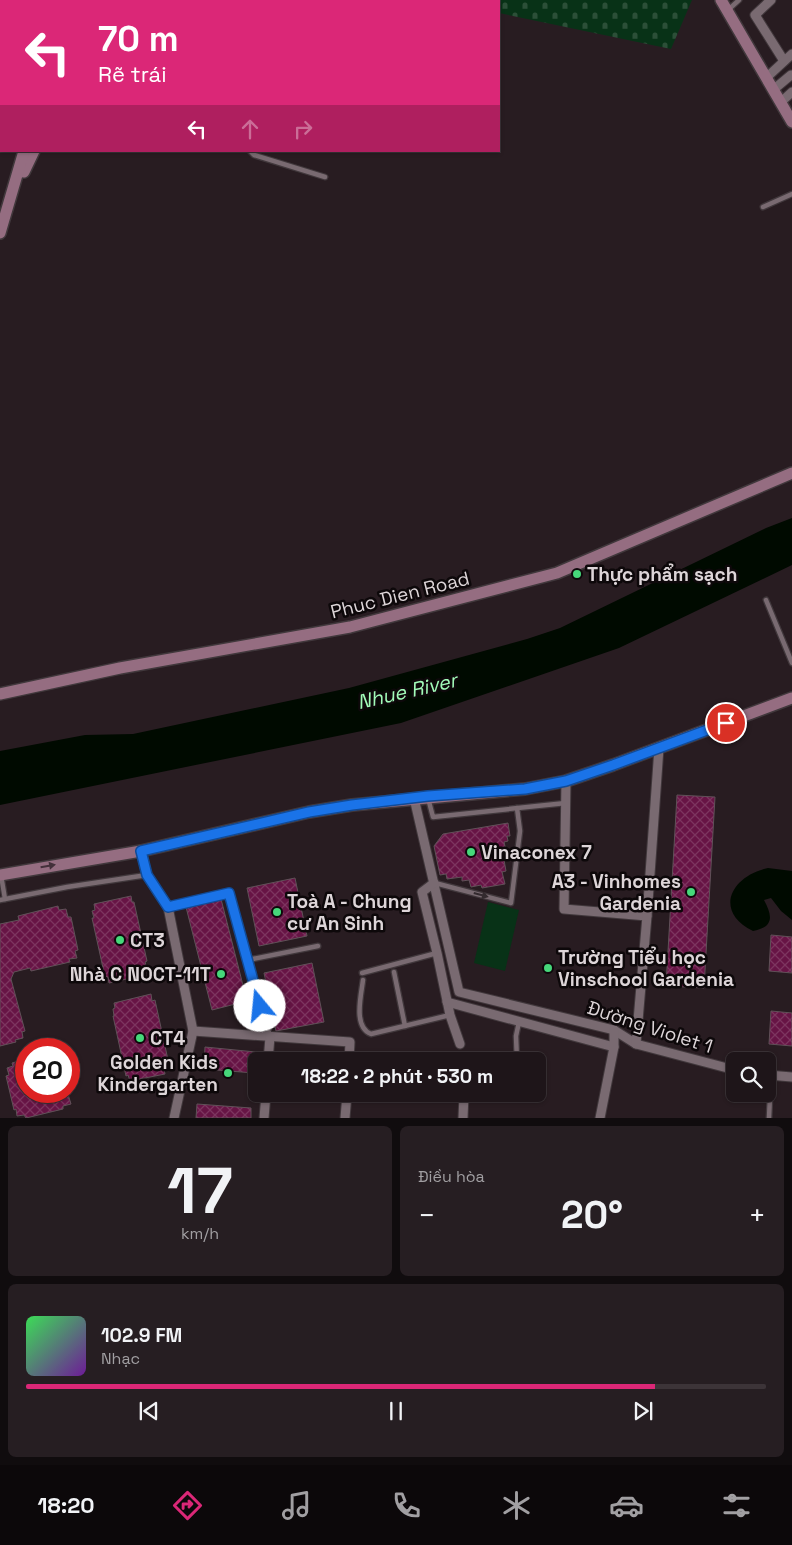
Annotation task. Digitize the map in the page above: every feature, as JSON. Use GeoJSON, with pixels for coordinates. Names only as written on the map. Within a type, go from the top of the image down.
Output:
{"type":"FeatureCollection","features":[{"type":"Feature","properties":{"kind":"street"},"geometry":{"type":"LineString","coordinates":[[721,0],[792,122]]}},
{"type":"Feature","properties":{"kind":"street"},"geometry":{"type":"LineString","coordinates":[[771,0],[755,15],[784,61]]}},
{"type":"Feature","properties":{"kind":"street"},"geometry":{"type":"LineString","coordinates":[[766,78],[792,54]]}},
{"type":"Feature","properties":{"kind":"street"},"geometry":{"type":"LineString","coordinates":[[773,90],[792,75]]}},
{"type":"Feature","properties":{"kind":"street"},"geometry":{"type":"LineString","coordinates":[[781,102],[792,92]]}},
{"type":"Feature","properties":{"kind":"street"},"geometry":{"type":"LineString","coordinates":[[0,233],[24,152]]}},
{"type":"Feature","properties":{"kind":"street"},"geometry":{"type":"LineString","coordinates":[[8,206],[34,152]]}},
{"type":"Feature","properties":{"kind":"street","name":"Phuc Dien Road"},"geometry":{"type":"LineString","coordinates":[[0,694],[120,668],[350,627],[557,573],[792,473]]}},
{"type":"Feature","properties":{"kind":"street"},"geometry":{"type":"LineString","coordinates":[[0,875],[141,851],[309,812],[428,796],[525,789],[566,781],[792,698]]}},
{"type":"Feature","properties":{"kind":"street"},"geometry":{"type":"LineString","coordinates":[[636,1044],[659,748]]}},
{"type":"Feature","properties":{"kind":"street"},"geometry":{"type":"LineString","coordinates":[[566,781],[564,910],[647,916]]}},
{"type":"Feature","properties":{"kind":"street"},"geometry":{"type":"LineString","coordinates":[[414,798],[434,883],[422,892],[450,1015],[460,1044]]}},
{"type":"Feature","properties":{"kind":"street"},"geometry":{"type":"LineString","coordinates":[[141,851],[147,875],[168,907],[193,1030],[174,1118]]}},
{"type":"Feature","properties":{"kind":"street","name":"Đường Violet 1"},"geometry":{"type":"LineString","coordinates":[[434,883],[459,992],[614,1030],[636,1044],[726,1068]]}},
{"type":"Feature","properties":{"kind":"street"},"geometry":{"type":"LineString","coordinates":[[447,1002],[614,1048]]}},
{"type":"Feature","properties":{"kind":"street"},"geometry":{"type":"LineString","coordinates":[[193,1030],[350,1042],[349,1052]]}},
{"type":"Feature","properties":{"kind":"street"},"geometry":{"type":"LineString","coordinates":[[600,1118],[614,1048],[614,1030]]}},
{"type":"Feature","properties":{"kind":"street"},"geometry":{"type":"LineString","coordinates":[[269,1052],[270,1037]]}},
{"type":"Feature","properties":{"kind":"street"},"geometry":{"type":"LineString","coordinates":[[776,1076],[792,1077]]}},
{"type":"Feature","properties":{"kind":"street"},"geometry":{"type":"LineString","coordinates":[[264,1118],[265,1102]]}},
{"type":"Feature","properties":{"kind":"street"},"geometry":{"type":"LineString","coordinates":[[345,1118],[346,1102]]}},
{"type":"Feature","properties":{"kind":"street"},"geometry":{"type":"LineString","coordinates":[[463,1118],[464,1102]]}},
{"type":"Feature","properties":{"kind":"lane"},"geometry":{"type":"LineString","coordinates":[[727,11],[740,0]]}},
{"type":"Feature","properties":{"kind":"lane"},"geometry":{"type":"LineString","coordinates":[[251,152],[254,156],[325,177]]}},
{"type":"Feature","properties":{"kind":"lane"},"geometry":{"type":"LineString","coordinates":[[763,207],[792,194]]}},
{"type":"Feature","properties":{"kind":"lane"},"geometry":{"type":"LineString","coordinates":[[766,600],[792,663]]}},
{"type":"Feature","properties":{"kind":"lane"},"geometry":{"type":"LineString","coordinates":[[428,796],[432,817]]}},
{"type":"Feature","properties":{"kind":"lane"},"geometry":{"type":"LineString","coordinates":[[419,822],[432,817],[566,803]]}},
{"type":"Feature","properties":{"kind":"lane"},"geometry":{"type":"LineString","coordinates":[[434,883],[511,903],[520,831],[517,808]]}},
{"type":"Feature","properties":{"kind":"lane"},"geometry":{"type":"LineString","coordinates":[[0,875],[3,899],[147,875]]}},
{"type":"Feature","properties":{"kind":"lane"},"geometry":{"type":"LineString","coordinates":[[168,907],[229,893],[270,1037]]}},
{"type":"Feature","properties":{"kind":"lane"},"geometry":{"type":"LineString","coordinates":[[248,960],[318,946]]}},
{"type":"Feature","properties":{"kind":"lane"},"geometry":{"type":"LineString","coordinates":[[362,973],[437,953]]}},
{"type":"Feature","properties":{"kind":"lane"},"geometry":{"type":"LineString","coordinates":[[394,972],[405,1026]]}},
{"type":"Feature","properties":{"kind":"lane"},"geometry":{"type":"LineString","coordinates":[[363,980],[360,1017],[361,1024],[366,1032],[371,1034],[450,1015]]}},
{"type":"Feature","properties":{"kind":"lane"},"geometry":{"type":"LineString","coordinates":[[517,1052],[516,1036],[519,1022]]}},
{"type":"Feature","properties":{"kind":"lane"},"geometry":{"type":"LineString","coordinates":[[769,1102],[769,1118]]}},
{"type":"Feature","properties":{"kind":"green space"},"geometry":{"type":"Polygon","coordinates":[[[500,0],[692,0],[671,49],[500,13],[500,0]]]}},
{"type":"Feature","properties":{"kind":"green space"},"geometry":{"type":"Polygon","coordinates":[[[488,902],[519,910],[505,971],[474,963],[488,902]]]}},
{"type":"Feature","properties":{"kind":"water","name":"Nhue River"},"geometry":{"type":"Polygon","coordinates":[[[792,518],[792,565],[619,648],[401,723],[0,805],[0,751],[85,735],[133,734],[349,688],[527,639],[560,628],[766,528],[792,518]]]}},
{"type":"Feature","properties":{"kind":"water"},"geometry":{"type":"Polygon","coordinates":[[[768,868],[792,871],[792,920],[781,911],[771,898],[764,900],[769,911],[770,920],[765,927],[753,931],[741,923],[733,914],[730,904],[732,895],[736,886],[744,878],[768,868]]]}},
{"type":"Feature","properties":{"kind":"building","name":"A3 - Vinhomes Gardenia"},"geometry":{"type":"Polygon","coordinates":[[[677,795],[715,797],[704,988],[666,986],[677,795]]]}},
{"type":"Feature","properties":{"kind":"building","name":"Vinaconex 7"},"geometry":{"type":"Polygon","coordinates":[[[508,823],[510,836],[507,836],[508,841],[504,842],[508,859],[504,860],[506,871],[502,872],[505,884],[482,888],[481,885],[471,887],[469,880],[462,881],[462,877],[447,879],[446,874],[440,875],[434,846],[443,834],[508,823]]]}},
{"type":"Feature","properties":{"kind":"building","name":"Toà A - Chung cư An Sinh"},"geometry":{"type":"Polygon","coordinates":[[[295,878],[307,936],[259,946],[247,888],[295,878]]]}},
{"type":"Feature","properties":{"kind":"building","name":"CT3"},"geometry":{"type":"Polygon","coordinates":[[[131,896],[147,961],[145,962],[147,969],[143,970],[144,975],[109,983],[108,977],[105,977],[92,911],[95,910],[94,904],[131,896]]]}},
{"type":"Feature","properties":{"kind":"building","name":"Nhà C NOCT-11T"},"geometry":{"type":"Polygon","coordinates":[[[221,899],[247,1001],[212,1010],[186,907],[221,899]]]}},
{"type":"Feature","properties":{"kind":"building"},"geometry":{"type":"Polygon","coordinates":[[[58,906],[59,910],[66,909],[68,917],[71,917],[78,950],[75,951],[77,958],[69,959],[70,962],[31,971],[30,968],[14,972],[11,979],[25,1031],[22,1032],[23,1038],[15,1038],[15,1042],[0,1046],[0,924],[19,920],[18,916],[58,906]]]}},
{"type":"Feature","properties":{"kind":"building"},"geometry":{"type":"Polygon","coordinates":[[[771,935],[792,937],[792,973],[769,971],[771,935]]]}},
{"type":"Feature","properties":{"kind":"building"},"geometry":{"type":"Polygon","coordinates":[[[312,963],[324,1022],[276,1031],[264,973],[312,963]]]}},
{"type":"Feature","properties":{"kind":"building","name":"CT4"},"geometry":{"type":"Polygon","coordinates":[[[151,994],[152,1001],[155,1000],[168,1060],[166,1060],[168,1068],[164,1069],[165,1074],[130,1081],[128,1075],[126,1076],[113,1016],[114,1003],[151,994]]]}},
{"type":"Feature","properties":{"kind":"building"},"geometry":{"type":"Polygon","coordinates":[[[771,1011],[792,1013],[792,1046],[769,1044],[771,1011]]]}},
{"type":"Feature","properties":{"kind":"building"},"geometry":{"type":"Polygon","coordinates":[[[205,1047],[256,1052],[248,1052],[248,1073],[204,1069],[205,1047]]]}},
{"type":"Feature","properties":{"kind":"building"},"geometry":{"type":"Polygon","coordinates":[[[15,1062],[15,1103],[71,1104],[63,1106],[63,1109],[26,1118],[24,1115],[17,1116],[6,1076],[9,1075],[7,1068],[13,1066],[12,1063],[15,1062]]]}},
{"type":"Feature","properties":{"kind":"building"},"geometry":{"type":"Polygon","coordinates":[[[197,1104],[251,1108],[251,1118],[196,1118],[197,1104]]]}},
{"type":"Feature","properties":{"kind":"place","name":"Thực phẩm sạch"},"geometry":{"type":"Point","coordinates":[577,574]}},
{"type":"Feature","properties":{"kind":"place","name":"Vinaconex 7"},"geometry":{"type":"Point","coordinates":[471,852]}},
{"type":"Feature","properties":{"kind":"place","name":"A3 - Vinhomes Gardenia"},"geometry":{"type":"Point","coordinates":[691,892]}},
{"type":"Feature","properties":{"kind":"place","name":"Toà A - Chung cư An Sinh"},"geometry":{"type":"Point","coordinates":[277,912]}},
{"type":"Feature","properties":{"kind":"place","name":"CT3"},"geometry":{"type":"Point","coordinates":[120,940]}},
{"type":"Feature","properties":{"kind":"place","name":"Trường Tiểu học Vinschool Gardenia"},"geometry":{"type":"Point","coordinates":[548,968]}},
{"type":"Feature","properties":{"kind":"place","name":"Nhà C NOCT-11T"},"geometry":{"type":"Point","coordinates":[221,974]}},
{"type":"Feature","properties":{"kind":"place","name":"CT4"},"geometry":{"type":"Point","coordinates":[140,1038]}},
{"type":"Feature","properties":{"kind":"place","name":"Golden Kids Kindergarten"},"geometry":{"type":"Point","coordinates":[228,1073]}},
{"type":"Feature","properties":{"kind":"route"},"geometry":{"type":"LineString","coordinates":[[260,1006],[229,893],[168,907],[147,875],[141,851],[309,812],[428,796],[525,789],[566,781],[726,723]]}}]}
